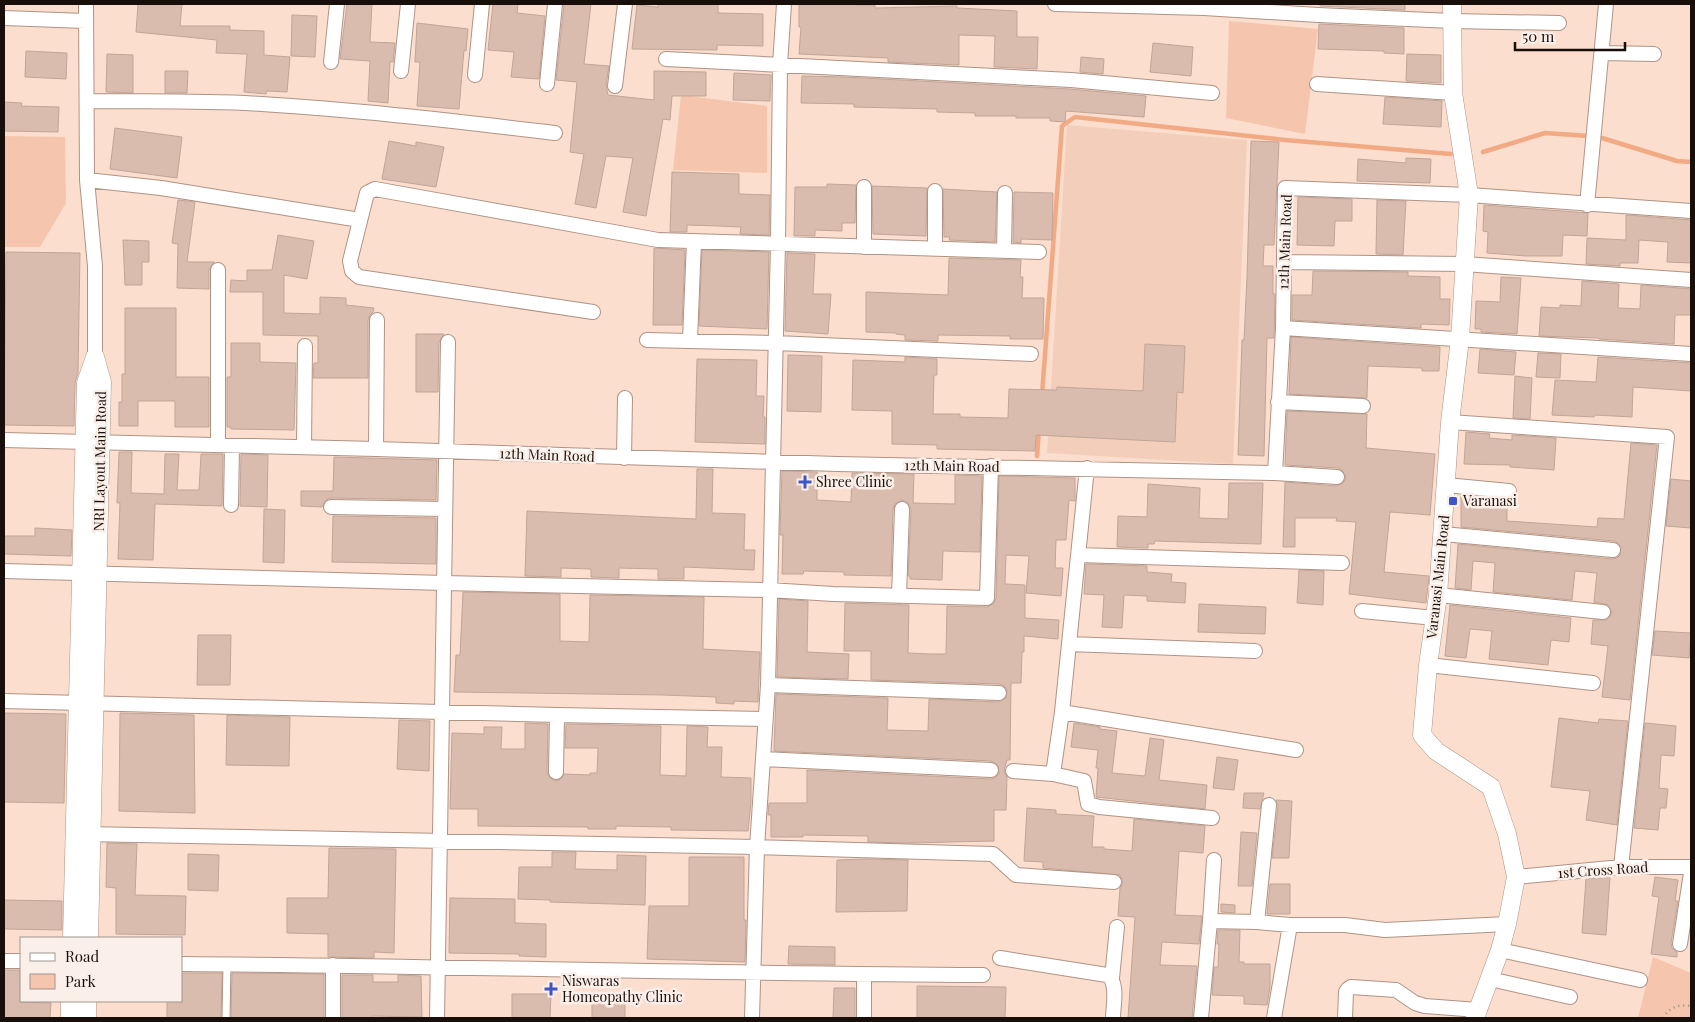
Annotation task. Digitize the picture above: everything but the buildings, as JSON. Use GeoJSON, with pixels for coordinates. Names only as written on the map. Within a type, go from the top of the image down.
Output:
{"type":"FeatureCollection","features":[{"type":"Feature","properties":{"kind":"street"},"geometry":{"type":"LineString","coordinates":[[86,4],[87,180],[95,266],[95,357]]}},
{"type":"Feature","properties":{"kind":"street"},"geometry":{"type":"LineString","coordinates":[[331,62],[337,4]]}},
{"type":"Feature","properties":{"kind":"street"},"geometry":{"type":"LineString","coordinates":[[401,71],[408,4]]}},
{"type":"Feature","properties":{"kind":"street"},"geometry":{"type":"LineString","coordinates":[[476,75],[482,4]]}},
{"type":"Feature","properties":{"kind":"street"},"geometry":{"type":"LineString","coordinates":[[548,84],[555,4]]}},
{"type":"Feature","properties":{"kind":"street"},"geometry":{"type":"LineString","coordinates":[[615,86],[625,4]]}},
{"type":"Feature","properties":{"kind":"street"},"geometry":{"type":"LineString","coordinates":[[752,1018],[757,847],[768,684],[780,65],[784,4]]}},
{"type":"Feature","properties":{"kind":"street"},"geometry":{"type":"LineString","coordinates":[[1055,4],[1452,12],[1559,22]]}},
{"type":"Feature","properties":{"kind":"street"},"geometry":{"type":"LineString","coordinates":[[1587,205],[1606,4]]}},
{"type":"Feature","properties":{"kind":"street","name":"Varanasi Main Road"},"geometry":{"type":"LineString","coordinates":[[1452,12],[1453,93],[1469,195],[1460,339],[1450,422],[1438,595],[1428,665],[1422,735],[1436,751],[1491,787],[1507,834],[1516,877],[1508,924],[1476,1014]]}},
{"type":"Feature","properties":{"kind":"street"},"geometry":{"type":"LineString","coordinates":[[4,18],[85,21]]}},
{"type":"Feature","properties":{"kind":"street"},"geometry":{"type":"LineString","coordinates":[[1602,53],[1654,54]]}},
{"type":"Feature","properties":{"kind":"street"},"geometry":{"type":"LineString","coordinates":[[666,59],[1071,80],[1212,93]]}},
{"type":"Feature","properties":{"kind":"street"},"geometry":{"type":"LineString","coordinates":[[1317,84],[1453,93]]}},
{"type":"Feature","properties":{"kind":"street"},"geometry":{"type":"LineString","coordinates":[[87,101],[275,104],[396,114],[555,133]]}},
{"type":"Feature","properties":{"kind":"street"},"geometry":{"type":"LineString","coordinates":[[87,180],[161,188],[360,220]]}},
{"type":"Feature","properties":{"kind":"street"},"geometry":{"type":"LineString","coordinates":[[864,187],[864,246]]}},
{"type":"Feature","properties":{"kind":"street","name":"12th Main Road"},"geometry":{"type":"LineString","coordinates":[[4,440],[446,451],[772,462],[1275,473],[1283,328],[1286,188],[1469,195]]}},
{"type":"Feature","properties":{"kind":"street"},"geometry":{"type":"LineString","coordinates":[[593,312],[358,277],[352,271],[350,261],[367,193],[375,189],[658,240],[1039,252]]}},
{"type":"Feature","properties":{"kind":"street"},"geometry":{"type":"LineString","coordinates":[[935,190],[935,248]]}},
{"type":"Feature","properties":{"kind":"street"},"geometry":{"type":"LineString","coordinates":[[1004,251],[1005,193]]}},
{"type":"Feature","properties":{"kind":"street"},"geometry":{"type":"LineString","coordinates":[[1469,195],[1691,211]]}},
{"type":"Feature","properties":{"kind":"street"},"geometry":{"type":"LineString","coordinates":[[690,340],[694,241]]}},
{"type":"Feature","properties":{"kind":"street"},"geometry":{"type":"LineString","coordinates":[[1284,262],[1464,264],[1691,280]]}},
{"type":"Feature","properties":{"kind":"street"},"geometry":{"type":"LineString","coordinates":[[218,270],[225,445],[231,505]]}},
{"type":"Feature","properties":{"kind":"street"},"geometry":{"type":"LineString","coordinates":[[376,449],[377,320]]}},
{"type":"Feature","properties":{"kind":"street"},"geometry":{"type":"LineString","coordinates":[[1283,328],[1691,354]]}},
{"type":"Feature","properties":{"kind":"street"},"geometry":{"type":"LineString","coordinates":[[647,340],[776,343],[1031,354]]}},
{"type":"Feature","properties":{"kind":"street"},"geometry":{"type":"LineString","coordinates":[[437,1018],[448,342]]}},
{"type":"Feature","properties":{"kind":"street"},"geometry":{"type":"LineString","coordinates":[[304,448],[305,346]]}},
{"type":"Feature","properties":{"kind":"street","name":"NRI Layout Main Road"},"geometry":{"type":"LineString","coordinates":[[89,937],[83,834],[93,443],[86,383],[95,357]]}},
{"type":"Feature","properties":{"kind":"street"},"geometry":{"type":"LineString","coordinates":[[624,458],[625,398]]}},
{"type":"Feature","properties":{"kind":"street"},"geometry":{"type":"LineString","coordinates":[[1278,402],[1363,406]]}},
{"type":"Feature","properties":{"kind":"street"},"geometry":{"type":"LineString","coordinates":[[1450,422],[1667,437],[1621,867]]}},
{"type":"Feature","properties":{"kind":"street"},"geometry":{"type":"LineString","coordinates":[[4,571],[444,584],[769,590],[833,594],[987,598],[991,466]]}},
{"type":"Feature","properties":{"kind":"street"},"geometry":{"type":"LineString","coordinates":[[1053,774],[1062,712],[1087,468]]}},
{"type":"Feature","properties":{"kind":"street"},"geometry":{"type":"LineString","coordinates":[[1275,473],[1337,476]]}},
{"type":"Feature","properties":{"kind":"street"},"geometry":{"type":"LineString","coordinates":[[1446,485],[1509,491]]}},
{"type":"Feature","properties":{"kind":"street"},"geometry":{"type":"LineString","coordinates":[[331,507],[445,509]]}},
{"type":"Feature","properties":{"kind":"street"},"geometry":{"type":"LineString","coordinates":[[899,596],[902,509]]}},
{"type":"Feature","properties":{"kind":"street"},"geometry":{"type":"LineString","coordinates":[[1442,534],[1613,550]]}},
{"type":"Feature","properties":{"kind":"street"},"geometry":{"type":"LineString","coordinates":[[1078,555],[1342,563]]}},
{"type":"Feature","properties":{"kind":"street"},"geometry":{"type":"LineString","coordinates":[[1438,595],[1602,612]]}},
{"type":"Feature","properties":{"kind":"street"},"geometry":{"type":"LineString","coordinates":[[1362,611],[1435,618]]}},
{"type":"Feature","properties":{"kind":"street"},"geometry":{"type":"LineString","coordinates":[[1069,644],[1255,651]]}},
{"type":"Feature","properties":{"kind":"street"},"geometry":{"type":"LineString","coordinates":[[1428,665],[1593,683]]}},
{"type":"Feature","properties":{"kind":"street"},"geometry":{"type":"LineString","coordinates":[[768,684],[999,693]]}},
{"type":"Feature","properties":{"kind":"street"},"geometry":{"type":"LineString","coordinates":[[4,701],[442,713],[765,719]]}},
{"type":"Feature","properties":{"kind":"street"},"geometry":{"type":"LineString","coordinates":[[1062,712],[1296,750]]}},
{"type":"Feature","properties":{"kind":"street"},"geometry":{"type":"LineString","coordinates":[[556,772],[557,715]]}},
{"type":"Feature","properties":{"kind":"street"},"geometry":{"type":"LineString","coordinates":[[763,759],[991,770]]}},
{"type":"Feature","properties":{"kind":"street"},"geometry":{"type":"LineString","coordinates":[[1013,771],[1053,774],[1084,781],[1088,804],[1099,807],[1212,818]]}},
{"type":"Feature","properties":{"kind":"street"},"geometry":{"type":"LineString","coordinates":[[1257,922],[1269,806]]}},
{"type":"Feature","properties":{"kind":"street"},"geometry":{"type":"LineString","coordinates":[[83,834],[757,847],[993,854],[1016,875],[1114,882]]}},
{"type":"Feature","properties":{"kind":"street","name":"NRI Layout Main Road"},"geometry":{"type":"LineString","coordinates":[[72,937],[83,834]]}},
{"type":"Feature","properties":{"kind":"street"},"geometry":{"type":"LineString","coordinates":[[1201,1018],[1214,860]]}},
{"type":"Feature","properties":{"kind":"street","name":"1st Cross Road"},"geometry":{"type":"LineString","coordinates":[[1516,877],[1621,867],[1691,867]]}},
{"type":"Feature","properties":{"kind":"street"},"geometry":{"type":"LineString","coordinates":[[1680,944],[1691,873]]}},
{"type":"Feature","properties":{"kind":"street"},"geometry":{"type":"LineString","coordinates":[[1210,921],[1345,926],[1385,930],[1508,924]]}},
{"type":"Feature","properties":{"kind":"street"},"geometry":{"type":"LineString","coordinates":[[1274,1018],[1290,925]]}},
{"type":"Feature","properties":{"kind":"street"},"geometry":{"type":"LineString","coordinates":[[1113,1018],[1114,983],[1112,978],[1117,927]]}},
{"type":"Feature","properties":{"kind":"street"},"geometry":{"type":"LineString","coordinates":[[1500,950],[1640,980]]}},
{"type":"Feature","properties":{"kind":"street"},"geometry":{"type":"LineString","coordinates":[[1000,958],[1107,975],[1112,978]]}},
{"type":"Feature","properties":{"kind":"street"},"geometry":{"type":"LineString","coordinates":[[4,960],[20,961]]}},
{"type":"Feature","properties":{"kind":"street"},"geometry":{"type":"LineString","coordinates":[[182,964],[438,966],[753,974],[983,975]]}},
{"type":"Feature","properties":{"kind":"street"},"geometry":{"type":"LineString","coordinates":[[333,965],[333,1018]]}},
{"type":"Feature","properties":{"kind":"street"},"geometry":{"type":"LineString","coordinates":[[864,975],[864,1018]]}},
{"type":"Feature","properties":{"kind":"street"},"geometry":{"type":"LineString","coordinates":[[1490,978],[1570,998]]}},
{"type":"Feature","properties":{"kind":"street"},"geometry":{"type":"LineString","coordinates":[[1345,1018],[1346,992],[1351,987],[1396,990],[1416,1003],[1425,1006],[1476,1014]]}},
{"type":"Feature","properties":{"kind":"street"},"geometry":{"type":"LineString","coordinates":[[70,1002],[70,1018]]}},
{"type":"Feature","properties":{"kind":"street"},"geometry":{"type":"LineString","coordinates":[[87,1002],[87,1018]]}},
{"type":"Feature","properties":{"kind":"lane"},"geometry":{"type":"LineString","coordinates":[[226,1018],[227,964]]}},
{"type":"Feature","properties":{"kind":"path"},"geometry":{"type":"LineString","coordinates":[[1663,1018],[1668,1010],[1680,1004],[1691,1006]]}},
{"type":"Feature","properties":{"kind":"shaded area"},"geometry":{"type":"Polygon","coordinates":[[[1067,125],[1247,140],[1233,464],[1047,453],[1067,125]]]}},
{"type":"Feature","properties":{"kind":"green space"},"geometry":{"type":"Polygon","coordinates":[[[1229,21],[1318,29],[1305,134],[1226,118],[1229,21]]]}},
{"type":"Feature","properties":{"kind":"green space"},"geometry":{"type":"Polygon","coordinates":[[[681,95],[767,106],[767,173],[673,170],[681,95]]]}},
{"type":"Feature","properties":{"kind":"green space"},"geometry":{"type":"Polygon","coordinates":[[[4,136],[65,137],[66,203],[40,247],[4,247],[4,136]]]}},
{"type":"Feature","properties":{"kind":"green space"},"geometry":{"type":"Polygon","coordinates":[[[1653,957],[1691,973],[1691,1017],[1638,1018],[1653,957]]]}},
{"type":"Feature","properties":{"kind":"waterway"},"geometry":{"type":"LineString","coordinates":[[1042,395],[1062,126],[1075,117],[1285,140],[1451,154]]}},
{"type":"Feature","properties":{"kind":"waterway"},"geometry":{"type":"LineString","coordinates":[[1483,152],[1545,133],[1589,136]]}},
{"type":"Feature","properties":{"kind":"waterway"},"geometry":{"type":"LineString","coordinates":[[1602,138],[1677,161],[1691,162]]}},
{"type":"Feature","properties":{"kind":"waterway"},"geometry":{"type":"LineString","coordinates":[[1037,456],[1039,430]]}},
{"type":"Feature","properties":{"kind":"place","name":"Shree Clinic"},"geometry":{"type":"Point","coordinates":[805,482]}},
{"type":"Feature","properties":{"kind":"place","name":"Varanasi"},"geometry":{"type":"Point","coordinates":[1453,501]}},
{"type":"Feature","properties":{"kind":"place","name":"Niswaras Homeopathy Clinic"},"geometry":{"type":"Point","coordinates":[551,989]}}]}
